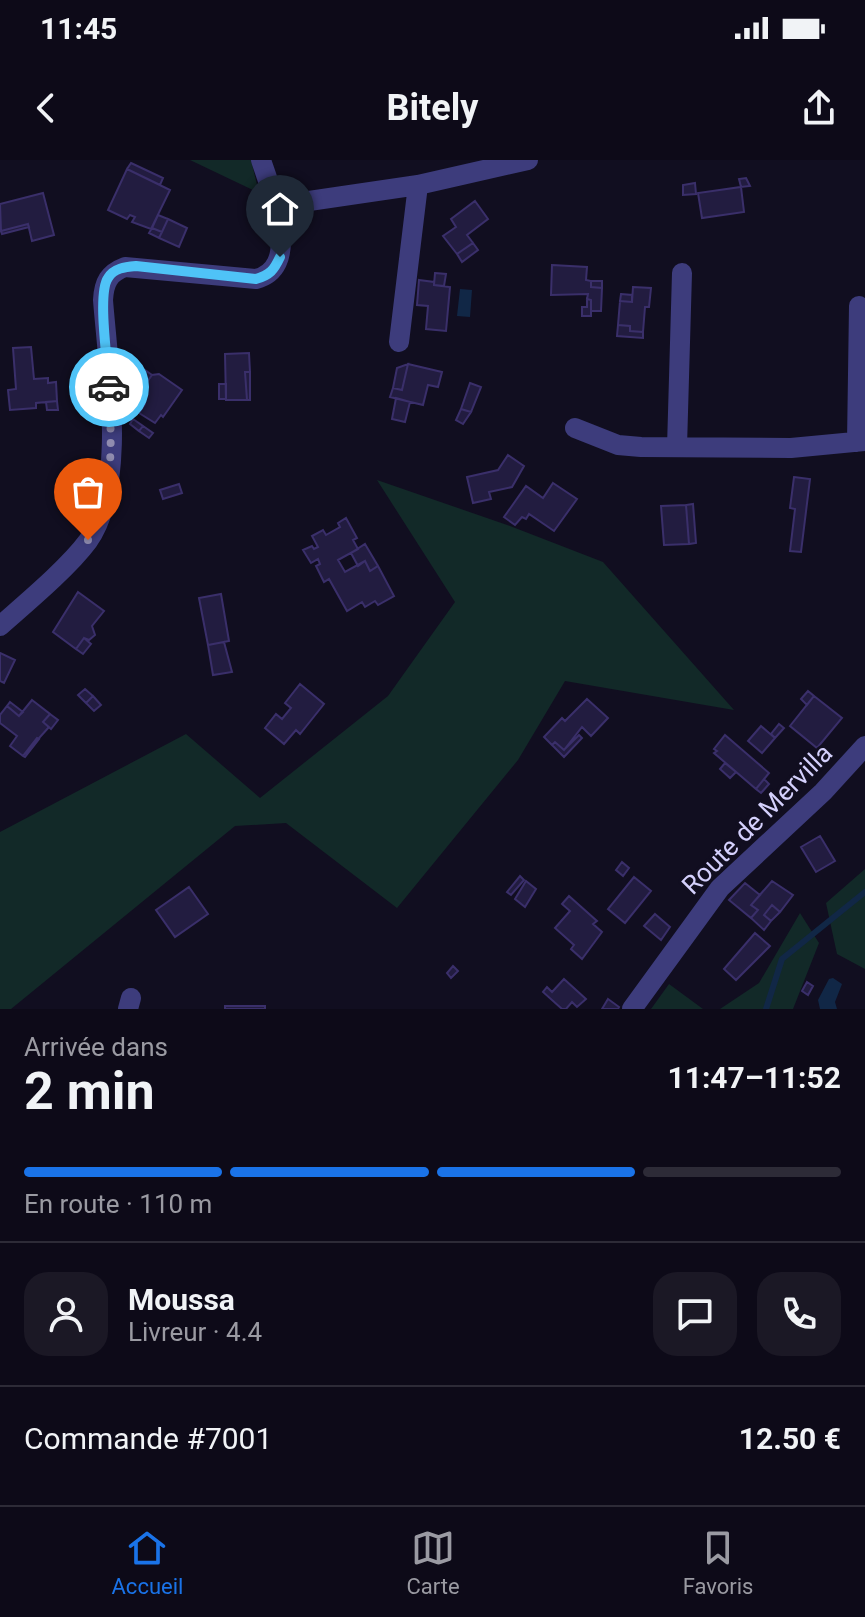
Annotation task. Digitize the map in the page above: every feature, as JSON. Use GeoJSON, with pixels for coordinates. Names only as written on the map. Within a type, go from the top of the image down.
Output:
{"type":"FeatureCollection","features":[{"type":"Feature","properties":{"kind":"street"},"geometry":{"type":"LineString","coordinates":[[0,626],[88,540],[104,506],[112,457],[103,300],[107,279],[114,271],[136,266],[256,279],[274,270],[280,257],[281,242],[275,206],[261,160]]}},
{"type":"Feature","properties":{"kind":"street"},"geometry":{"type":"LineString","coordinates":[[275,206],[418,185],[528,160]]}},
{"type":"Feature","properties":{"kind":"street"},"geometry":{"type":"LineString","coordinates":[[399,342],[418,185]]}},
{"type":"Feature","properties":{"kind":"street"},"geometry":{"type":"LineString","coordinates":[[677,447],[682,273]]}},
{"type":"Feature","properties":{"kind":"street"},"geometry":{"type":"LineString","coordinates":[[575,428],[618,445],[791,448],[861,442],[859,306]]}},
{"type":"Feature","properties":{"kind":"street","name":"Route de Mervilla"},"geometry":{"type":"LineString","coordinates":[[632,1009],[720,888],[823,792],[865,746]]}},
{"type":"Feature","properties":{"kind":"green space"},"geometry":{"type":"Polygon","coordinates":[[[190,160],[251,160],[259,193],[190,160]]]}},
{"type":"Feature","properties":{"kind":"green space"},"geometry":{"type":"Polygon","coordinates":[[[377,480],[603,562],[734,710],[565,681],[518,760],[397,908],[286,823],[235,826],[11,1009],[0,1009],[0,832],[186,734],[260,798],[388,696],[455,602],[377,480]]]}},
{"type":"Feature","properties":{"kind":"green space"},"geometry":{"type":"Polygon","coordinates":[[[865,869],[865,969],[837,954],[826,903],[865,869]]]}},
{"type":"Feature","properties":{"kind":"green space"},"geometry":{"type":"Polygon","coordinates":[[[800,913],[819,943],[793,1009],[720,1009],[759,983],[800,913]]]}},
{"type":"Feature","properties":{"kind":"green space"},"geometry":{"type":"Polygon","coordinates":[[[669,984],[703,1009],[651,1009],[669,984]]]}},
{"type":"Feature","properties":{"kind":"water"},"geometry":{"type":"Polygon","coordinates":[[[460,289],[472,290],[470,317],[457,316],[460,289]]]}},
{"type":"Feature","properties":{"kind":"water"},"geometry":{"type":"Polygon","coordinates":[[[829,979],[842,984],[835,1002],[837,1009],[820,1009],[818,1000],[829,979]]]}},
{"type":"Feature","properties":{"kind":"building"},"geometry":{"type":"Polygon","coordinates":[[[131,163],[163,178],[160,185],[127,169],[131,163]]]}},
{"type":"Feature","properties":{"kind":"building"},"geometry":{"type":"Polygon","coordinates":[[[127,169],[170,190],[151,229],[132,222],[135,217],[130,215],[127,219],[108,210],[127,169]]]}},
{"type":"Feature","properties":{"kind":"building"},"geometry":{"type":"Polygon","coordinates":[[[746,178],[750,186],[741,187],[739,179],[746,178]]]}},
{"type":"Feature","properties":{"kind":"building"},"geometry":{"type":"Polygon","coordinates":[[[695,183],[696,194],[683,195],[683,185],[695,183]]]}},
{"type":"Feature","properties":{"kind":"building"},"geometry":{"type":"Polygon","coordinates":[[[741,187],[744,212],[702,218],[698,193],[741,187]]]}},
{"type":"Feature","properties":{"kind":"building"},"geometry":{"type":"Polygon","coordinates":[[[43,193],[54,235],[32,241],[28,224],[1,231],[0,204],[43,193]]]}},
{"type":"Feature","properties":{"kind":"building"},"geometry":{"type":"Polygon","coordinates":[[[475,201],[488,219],[467,235],[473,243],[457,254],[443,236],[456,227],[451,219],[475,201]]]}},
{"type":"Feature","properties":{"kind":"building"},"geometry":{"type":"Polygon","coordinates":[[[158,215],[168,219],[162,232],[152,228],[158,215]]]}},
{"type":"Feature","properties":{"kind":"building"},"geometry":{"type":"Polygon","coordinates":[[[168,219],[187,228],[179,247],[159,238],[168,219]]]}},
{"type":"Feature","properties":{"kind":"building"},"geometry":{"type":"Polygon","coordinates":[[[28,224],[29,227],[2,234],[1,231],[28,224]]]}},
{"type":"Feature","properties":{"kind":"building"},"geometry":{"type":"Polygon","coordinates":[[[152,228],[162,232],[159,238],[149,233],[152,228]]]}},
{"type":"Feature","properties":{"kind":"building"},"geometry":{"type":"Polygon","coordinates":[[[473,243],[478,250],[462,262],[457,254],[473,243]]]}},
{"type":"Feature","properties":{"kind":"building"},"geometry":{"type":"Polygon","coordinates":[[[552,265],[587,267],[586,280],[591,281],[591,287],[602,288],[601,311],[591,311],[588,294],[551,295],[552,265]]]}},
{"type":"Feature","properties":{"kind":"building"},"geometry":{"type":"Polygon","coordinates":[[[435,273],[446,274],[444,286],[434,285],[435,273]]]}},
{"type":"Feature","properties":{"kind":"building"},"geometry":{"type":"Polygon","coordinates":[[[419,280],[450,287],[446,331],[426,329],[428,306],[417,305],[419,280]]]}},
{"type":"Feature","properties":{"kind":"building"},"geometry":{"type":"Polygon","coordinates":[[[591,281],[602,281],[602,288],[591,287],[591,281]]]}},
{"type":"Feature","properties":{"kind":"building"},"geometry":{"type":"Polygon","coordinates":[[[633,287],[651,288],[649,307],[645,307],[643,332],[630,331],[630,326],[618,325],[620,301],[632,302],[633,287]]]}},
{"type":"Feature","properties":{"kind":"building"},"geometry":{"type":"Polygon","coordinates":[[[621,294],[632,295],[632,302],[620,301],[621,294]]]}},
{"type":"Feature","properties":{"kind":"building"},"geometry":{"type":"Polygon","coordinates":[[[587,299],[591,300],[591,316],[582,316],[582,307],[587,307],[587,299]]]}},
{"type":"Feature","properties":{"kind":"building"},"geometry":{"type":"Polygon","coordinates":[[[618,325],[630,326],[630,331],[643,332],[643,338],[617,336],[618,325]]]}},
{"type":"Feature","properties":{"kind":"building"},"geometry":{"type":"Polygon","coordinates":[[[31,347],[34,379],[48,378],[48,383],[56,382],[57,401],[36,403],[36,408],[10,410],[8,390],[16,389],[13,348],[31,347]]]}},
{"type":"Feature","properties":{"kind":"building"},"geometry":{"type":"Polygon","coordinates":[[[249,353],[250,372],[245,372],[247,400],[226,400],[225,354],[249,353]]]}},
{"type":"Feature","properties":{"kind":"building"},"geometry":{"type":"Polygon","coordinates":[[[408,364],[402,390],[393,388],[397,368],[408,364]]]}},
{"type":"Feature","properties":{"kind":"building"},"geometry":{"type":"Polygon","coordinates":[[[408,364],[442,372],[438,387],[428,385],[423,405],[390,397],[393,388],[402,390],[408,364]]]}},
{"type":"Feature","properties":{"kind":"building"},"geometry":{"type":"Polygon","coordinates":[[[145,370],[152,375],[142,389],[135,385],[145,370]]]}},
{"type":"Feature","properties":{"kind":"building"},"geometry":{"type":"Polygon","coordinates":[[[245,372],[250,372],[250,400],[247,400],[245,372]]]}},
{"type":"Feature","properties":{"kind":"building"},"geometry":{"type":"Polygon","coordinates":[[[159,374],[182,390],[155,423],[139,413],[145,404],[142,389],[152,375],[159,374]]]}},
{"type":"Feature","properties":{"kind":"building"},"geometry":{"type":"Polygon","coordinates":[[[470,383],[481,387],[471,412],[461,409],[470,383]]]}},
{"type":"Feature","properties":{"kind":"building"},"geometry":{"type":"Polygon","coordinates":[[[219,384],[226,384],[226,399],[219,399],[219,384]]]}},
{"type":"Feature","properties":{"kind":"building"},"geometry":{"type":"Polygon","coordinates":[[[396,398],[410,402],[405,422],[392,419],[396,398]]]}},
{"type":"Feature","properties":{"kind":"building"},"geometry":{"type":"Polygon","coordinates":[[[57,401],[58,410],[47,410],[46,402],[57,401]]]}},
{"type":"Feature","properties":{"kind":"building"},"geometry":{"type":"Polygon","coordinates":[[[461,409],[471,412],[463,424],[456,420],[461,409]]]}},
{"type":"Feature","properties":{"kind":"building"},"geometry":{"type":"Polygon","coordinates":[[[133,419],[143,426],[139,431],[130,424],[133,419]]]}},
{"type":"Feature","properties":{"kind":"building"},"geometry":{"type":"Polygon","coordinates":[[[143,426],[153,433],[149,438],[139,431],[143,426]]]}},
{"type":"Feature","properties":{"kind":"building"},"geometry":{"type":"Polygon","coordinates":[[[508,455],[524,466],[512,487],[489,492],[491,499],[473,503],[467,477],[498,470],[508,455]]]}},
{"type":"Feature","properties":{"kind":"building"},"geometry":{"type":"Polygon","coordinates":[[[794,477],[810,479],[801,552],[790,551],[795,509],[790,508],[794,477]]]}},
{"type":"Feature","properties":{"kind":"building"},"geometry":{"type":"Polygon","coordinates":[[[553,483],[577,499],[554,531],[529,514],[515,525],[504,517],[526,486],[543,498],[553,483]]]}},
{"type":"Feature","properties":{"kind":"building"},"geometry":{"type":"Polygon","coordinates":[[[179,484],[182,493],[163,499],[160,490],[179,484]]]}},
{"type":"Feature","properties":{"kind":"building"},"geometry":{"type":"Polygon","coordinates":[[[693,504],[696,543],[689,544],[686,505],[693,504]]]}},
{"type":"Feature","properties":{"kind":"building"},"geometry":{"type":"Polygon","coordinates":[[[686,505],[689,544],[664,545],[661,506],[686,505]]]}},
{"type":"Feature","properties":{"kind":"building"},"geometry":{"type":"Polygon","coordinates":[[[346,518],[357,538],[353,540],[358,549],[338,560],[345,572],[365,561],[370,571],[378,566],[394,596],[378,605],[375,601],[365,607],[362,602],[347,611],[329,579],[324,582],[316,566],[320,564],[318,559],[311,563],[303,550],[318,547],[312,536],[323,530],[326,535],[340,527],[338,523],[346,518]]]}},
{"type":"Feature","properties":{"kind":"building"},"geometry":{"type":"Polygon","coordinates":[[[365,544],[378,566],[370,571],[365,561],[358,566],[351,553],[365,544]]]}},
{"type":"Feature","properties":{"kind":"building"},"geometry":{"type":"Polygon","coordinates":[[[78,592],[104,611],[92,626],[95,635],[89,640],[84,638],[76,649],[53,632],[78,592]]]}},
{"type":"Feature","properties":{"kind":"building"},"geometry":{"type":"Polygon","coordinates":[[[221,594],[229,641],[208,645],[199,598],[221,594]]]}},
{"type":"Feature","properties":{"kind":"building"},"geometry":{"type":"Polygon","coordinates":[[[84,638],[91,644],[83,654],[76,649],[84,638]]]}},
{"type":"Feature","properties":{"kind":"building"},"geometry":{"type":"Polygon","coordinates":[[[224,642],[232,672],[213,675],[208,645],[224,642]]]}},
{"type":"Feature","properties":{"kind":"building"},"geometry":{"type":"Polygon","coordinates":[[[0,653],[15,660],[4,683],[0,681],[0,653]]]}},
{"type":"Feature","properties":{"kind":"building"},"geometry":{"type":"Polygon","coordinates":[[[300,684],[324,704],[300,734],[296,730],[284,744],[265,728],[276,714],[282,719],[291,708],[285,703],[300,684]]]}},
{"type":"Feature","properties":{"kind":"building"},"geometry":{"type":"Polygon","coordinates":[[[85,689],[93,696],[86,703],[78,695],[85,689]]]}},
{"type":"Feature","properties":{"kind":"building"},"geometry":{"type":"Polygon","coordinates":[[[808,691],[814,696],[807,705],[801,699],[808,691]]]}},
{"type":"Feature","properties":{"kind":"building"},"geometry":{"type":"Polygon","coordinates":[[[93,696],[101,705],[94,711],[86,703],[93,696]]]}},
{"type":"Feature","properties":{"kind":"building"},"geometry":{"type":"Polygon","coordinates":[[[814,696],[842,718],[817,748],[790,726],[814,696]]]}},
{"type":"Feature","properties":{"kind":"building"},"geometry":{"type":"Polygon","coordinates":[[[587,699],[608,718],[591,736],[582,727],[564,750],[555,742],[552,745],[544,737],[587,699]]]}},
{"type":"Feature","properties":{"kind":"building"},"geometry":{"type":"Polygon","coordinates":[[[32,700],[50,714],[43,722],[49,727],[23,756],[10,746],[17,736],[0,723],[0,715],[7,706],[19,716],[32,700]]]}},
{"type":"Feature","properties":{"kind":"building"},"geometry":{"type":"Polygon","coordinates":[[[10,702],[23,712],[19,716],[7,706],[10,702]]]}},
{"type":"Feature","properties":{"kind":"building"},"geometry":{"type":"Polygon","coordinates":[[[50,714],[58,720],[51,729],[43,722],[50,714]]]}},
{"type":"Feature","properties":{"kind":"building"},"geometry":{"type":"Polygon","coordinates":[[[779,724],[784,728],[775,738],[771,734],[779,724]]]}},
{"type":"Feature","properties":{"kind":"building"},"geometry":{"type":"Polygon","coordinates":[[[761,726],[775,738],[762,753],[748,741],[761,726]]]}},
{"type":"Feature","properties":{"kind":"building"},"geometry":{"type":"Polygon","coordinates":[[[579,735],[582,738],[564,757],[552,745],[555,742],[564,750],[579,735]]]}},
{"type":"Feature","properties":{"kind":"building"},"geometry":{"type":"Polygon","coordinates":[[[725,735],[769,773],[756,789],[714,753],[725,735]]]}},
{"type":"Feature","properties":{"kind":"building"},"geometry":{"type":"Polygon","coordinates":[[[37,738],[39,739],[23,756],[37,738]]]}},
{"type":"Feature","properties":{"kind":"building"},"geometry":{"type":"Polygon","coordinates":[[[725,763],[736,772],[730,778],[720,769],[725,763]]]}},
{"type":"Feature","properties":{"kind":"building"},"geometry":{"type":"Polygon","coordinates":[[[764,779],[769,784],[761,793],[756,789],[764,779]]]}},
{"type":"Feature","properties":{"kind":"building"},"geometry":{"type":"Polygon","coordinates":[[[820,836],[835,861],[816,872],[801,847],[820,836]]]}},
{"type":"Feature","properties":{"kind":"building"},"geometry":{"type":"Polygon","coordinates":[[[622,862],[629,868],[623,876],[616,870],[622,862]]]}},
{"type":"Feature","properties":{"kind":"building"},"geometry":{"type":"Polygon","coordinates":[[[520,876],[524,880],[511,895],[507,892],[520,876]]]}},
{"type":"Feature","properties":{"kind":"building"},"geometry":{"type":"Polygon","coordinates":[[[634,877],[651,891],[625,923],[608,909],[634,877]]]}},
{"type":"Feature","properties":{"kind":"building"},"geometry":{"type":"Polygon","coordinates":[[[526,881],[536,889],[525,907],[515,899],[526,881]]]}},
{"type":"Feature","properties":{"kind":"building"},"geometry":{"type":"Polygon","coordinates":[[[772,881],[793,895],[780,912],[772,905],[764,915],[771,921],[764,930],[751,918],[758,910],[751,905],[772,881]]]}},
{"type":"Feature","properties":{"kind":"building"},"geometry":{"type":"Polygon","coordinates":[[[745,883],[760,895],[751,905],[758,910],[751,918],[729,900],[745,883]]]}},
{"type":"Feature","properties":{"kind":"building"},"geometry":{"type":"Polygon","coordinates":[[[189,887],[208,914],[175,937],[156,910],[189,887]]]}},
{"type":"Feature","properties":{"kind":"building"},"geometry":{"type":"Polygon","coordinates":[[[569,896],[597,921],[593,924],[602,932],[582,959],[571,949],[574,945],[555,928],[570,911],[562,904],[569,896]]]}},
{"type":"Feature","properties":{"kind":"building"},"geometry":{"type":"Polygon","coordinates":[[[772,905],[780,912],[771,921],[764,915],[772,905]]]}},
{"type":"Feature","properties":{"kind":"building"},"geometry":{"type":"Polygon","coordinates":[[[655,914],[670,927],[661,940],[644,926],[655,914]]]}},
{"type":"Feature","properties":{"kind":"building"},"geometry":{"type":"Polygon","coordinates":[[[755,933],[770,946],[736,980],[724,969],[755,933]]]}},
{"type":"Feature","properties":{"kind":"building"},"geometry":{"type":"Polygon","coordinates":[[[453,966],[458,971],[451,978],[447,973],[453,966]]]}},
{"type":"Feature","properties":{"kind":"building"},"geometry":{"type":"Polygon","coordinates":[[[564,979],[586,999],[577,1007],[572,1002],[562,1009],[543,992],[547,987],[552,992],[564,979]]]}},
{"type":"Feature","properties":{"kind":"building"},"geometry":{"type":"Polygon","coordinates":[[[807,982],[813,986],[808,995],[802,991],[807,982]]]}},
{"type":"Feature","properties":{"kind":"building"},"geometry":{"type":"Polygon","coordinates":[[[608,999],[619,1007],[618,1009],[602,1009],[608,999]]]}},
{"type":"Feature","properties":{"kind":"building"},"geometry":{"type":"Polygon","coordinates":[[[225,1006],[265,1006],[265,1009],[225,1009],[225,1006]]]}},
{"type":"Feature","properties":{"kind":"waterway"},"geometry":{"type":"LineString","coordinates":[[766,1009],[782,959],[865,892]]}},
{"type":"Feature","properties":{"kind":"way so far"},"geometry":{"type":"LineString","coordinates":[[88,540],[98,522],[110,482],[109,387]]}},
{"type":"Feature","properties":{"kind":"route"},"geometry":{"type":"LineString","coordinates":[[109,387],[103,300],[107,279],[114,271],[136,266],[256,279],[274,270],[280,257]]}}]}
